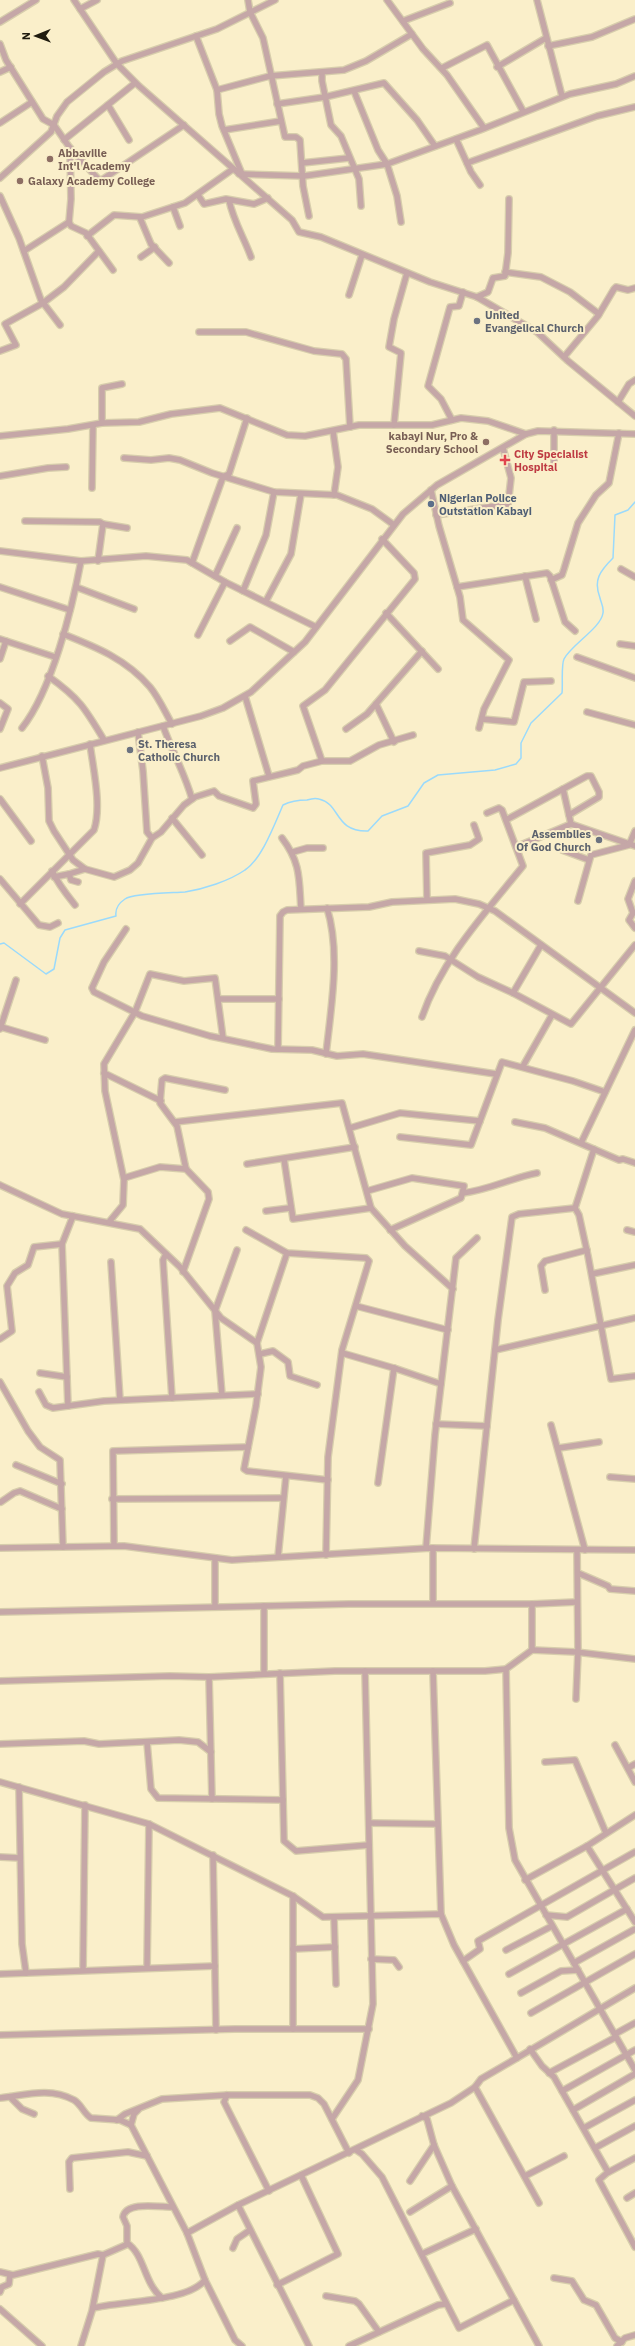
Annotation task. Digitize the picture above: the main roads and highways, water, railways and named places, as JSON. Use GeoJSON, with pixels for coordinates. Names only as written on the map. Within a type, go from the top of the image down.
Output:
{"type":"FeatureCollection","features":[{"type":"Feature","properties":{"kind":"waterway"},"geometry":{"type":"LineString","coordinates":[[0,944],[4,943],[46,974],[54,969],[60,938],[65,930],[116,916],[116,911],[119,904],[130,897],[145,894],[185,892],[200,889],[224,881],[245,870],[257,858],[272,831],[283,805],[292,802],[319,799],[331,806],[343,823],[349,827],[357,830],[368,831],[382,816],[408,806],[424,783],[438,775],[495,770],[516,764],[521,758],[521,743],[531,723],[562,693],[564,659],[601,619],[603,609],[597,586],[601,572],[613,558],[615,515],[628,510],[635,502]]}},
{"type":"Feature","properties":{"kind":"place","name":"Abbaville Int'l Academy"},"geometry":{"type":"Point","coordinates":[50,159]}},
{"type":"Feature","properties":{"kind":"place","name":"Galaxy Academy College"},"geometry":{"type":"Point","coordinates":[20,181]}},
{"type":"Feature","properties":{"kind":"place","name":"United Evangelical Church"},"geometry":{"type":"Point","coordinates":[477,321]}},
{"type":"Feature","properties":{"kind":"place","name":"kabayi Nur, Pro & Secondary School"},"geometry":{"type":"Point","coordinates":[486,442]}},
{"type":"Feature","properties":{"kind":"place","name":"City Specialist Hospital"},"geometry":{"type":"Point","coordinates":[505,460]}},
{"type":"Feature","properties":{"kind":"place","name":"Nigerian Police Outstation Kabayi"},"geometry":{"type":"Point","coordinates":[431,504]}},
{"type":"Feature","properties":{"kind":"place","name":"St. Theresa Catholic Church"},"geometry":{"type":"Point","coordinates":[130,750]}},
{"type":"Feature","properties":{"kind":"place","name":"Assemblies Of God Church"},"geometry":{"type":"Point","coordinates":[599,840]}}]}
